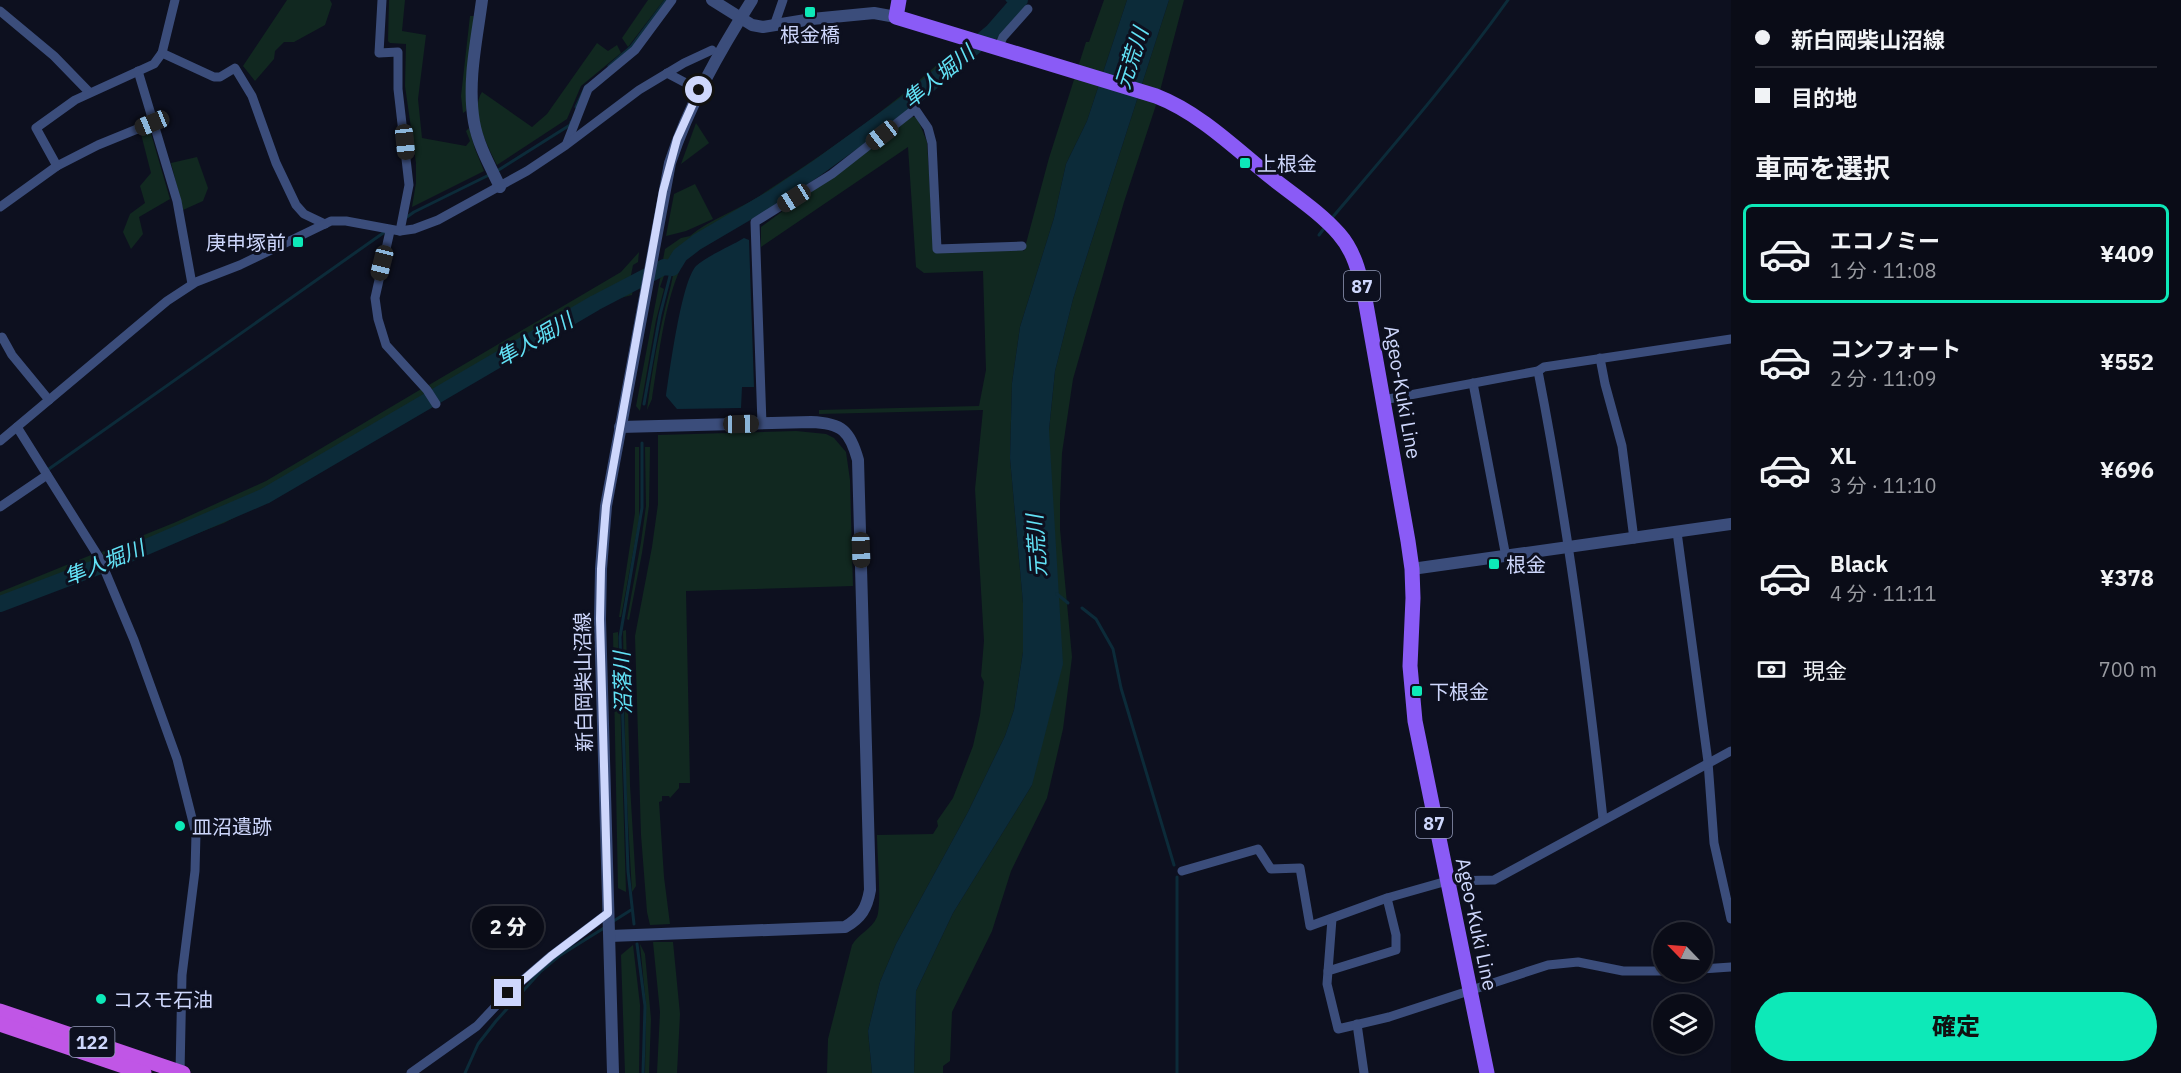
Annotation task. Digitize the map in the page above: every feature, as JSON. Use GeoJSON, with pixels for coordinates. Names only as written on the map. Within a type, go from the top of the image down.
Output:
{"type":"FeatureCollection","features":[{"type":"Feature","properties":{"kind":"highway","name":"122"},"geometry":{"type":"LineString","coordinates":[[0,1011],[181,1073]]}},
{"type":"Feature","properties":{"kind":"highway","name":"122"},"geometry":{"type":"LineString","coordinates":[[0,1024],[144,1073]]}},
{"type":"Feature","properties":{"kind":"main road"},"geometry":{"type":"LineString","coordinates":[[896,17],[899,0]]}},
{"type":"Feature","properties":{"kind":"main road","name":"Ageo-Kuki Line"},"geometry":{"type":"LineString","coordinates":[[896,17],[1156,96],[1190,113],[1326,222],[1348,246],[1359,274],[1412,569],[1410,666],[1414,721],[1487,1073]]}},
{"type":"Feature","properties":{"kind":"street"},"geometry":{"type":"LineString","coordinates":[[57,166],[36,128],[89,92],[154,64],[162,53],[175,0]]}},
{"type":"Feature","properties":{"kind":"street"},"geometry":{"type":"LineString","coordinates":[[381,0],[379,52],[398,52],[398,89],[409,185],[375,298],[378,319],[386,345],[427,390],[436,404]]}},
{"type":"Feature","properties":{"kind":"street"},"geometry":{"type":"LineString","coordinates":[[482,0],[472,79],[472,109],[478,137],[500,187]]}},
{"type":"Feature","properties":{"kind":"street"},"geometry":{"type":"LineString","coordinates":[[566,145],[588,90],[636,50],[672,0]]}},
{"type":"Feature","properties":{"kind":"street"},"geometry":{"type":"LineString","coordinates":[[712,0],[757,26],[874,14],[896,17]]}},
{"type":"Feature","properties":{"kind":"street"},"geometry":{"type":"LineString","coordinates":[[667,73],[699,90],[752,0]]}},
{"type":"Feature","properties":{"kind":"street"},"geometry":{"type":"LineString","coordinates":[[774,26],[783,0]]}},
{"type":"Feature","properties":{"kind":"street"},"geometry":{"type":"LineString","coordinates":[[994,47],[1028,9]]}},
{"type":"Feature","properties":{"kind":"street"},"geometry":{"type":"LineString","coordinates":[[0,11],[54,56],[89,92]]}},
{"type":"Feature","properties":{"kind":"street"},"geometry":{"type":"LineString","coordinates":[[0,441],[167,301],[192,284],[240,265],[325,224],[346,221],[395,231],[414,229],[438,220],[500,187],[566,145],[639,90],[712,50]]}},
{"type":"Feature","properties":{"kind":"street"},"geometry":{"type":"LineString","coordinates":[[162,53],[214,77],[220,77],[235,68],[252,96],[276,163],[296,205],[304,214],[325,224]]}},
{"type":"Feature","properties":{"kind":"street"},"geometry":{"type":"LineString","coordinates":[[138,71],[177,201],[192,284]]}},
{"type":"Feature","properties":{"kind":"street","name":"新白岡柴山沼線"},"geometry":{"type":"LineString","coordinates":[[613,1073],[600,619],[606,506],[670,163],[699,90]]}},
{"type":"Feature","properties":{"kind":"street"},"geometry":{"type":"LineString","coordinates":[[762,424],[755,222],[832,174],[915,109],[928,128],[932,143],[937,249],[1022,246]]}},
{"type":"Feature","properties":{"kind":"street"},"geometry":{"type":"LineString","coordinates":[[0,207],[57,166],[98,145],[152,123]]}},
{"type":"Feature","properties":{"kind":"street"},"geometry":{"type":"LineString","coordinates":[[1,337],[12,355],[49,400]]}},
{"type":"Feature","properties":{"kind":"street"},"geometry":{"type":"LineString","coordinates":[[1383,399],[1538,371],[1544,367],[1731,339]]}},
{"type":"Feature","properties":{"kind":"street"},"geometry":{"type":"LineString","coordinates":[[1600,358],[1622,446],[1634,539]]}},
{"type":"Feature","properties":{"kind":"street"},"geometry":{"type":"LineString","coordinates":[[1538,371],[1569,548],[1588,682],[1603,819]]}},
{"type":"Feature","properties":{"kind":"street"},"geometry":{"type":"LineString","coordinates":[[1473,383],[1506,557]]}},
{"type":"Feature","properties":{"kind":"street"},"geometry":{"type":"LineString","coordinates":[[610,936],[844,927],[857,920],[868,902],[870,890],[858,460],[848,435],[838,426],[829,423],[620,427]]}},
{"type":"Feature","properties":{"kind":"street"},"geometry":{"type":"LineString","coordinates":[[17,427],[100,559],[134,640],[177,759],[196,834],[195,871],[182,975],[181,1073]]}},
{"type":"Feature","properties":{"kind":"street"},"geometry":{"type":"LineString","coordinates":[[0,507],[47,475]]}},
{"type":"Feature","properties":{"kind":"street"},"geometry":{"type":"LineString","coordinates":[[1412,569],[1731,524]]}},
{"type":"Feature","properties":{"kind":"street"},"geometry":{"type":"LineString","coordinates":[[1677,532],[1708,762],[1714,843],[1731,919]]}},
{"type":"Feature","properties":{"kind":"street"},"geometry":{"type":"LineString","coordinates":[[1182,871],[1258,849],[1271,869],[1300,868],[1310,926],[1387,898],[1447,881],[1494,880],[1731,751]]}},
{"type":"Feature","properties":{"kind":"street"},"geometry":{"type":"LineString","coordinates":[[1328,971],[1396,950],[1396,935],[1387,898]]}},
{"type":"Feature","properties":{"kind":"street"},"geometry":{"type":"LineString","coordinates":[[411,1073],[477,1026],[508,993],[551,956],[608,913]]}},
{"type":"Feature","properties":{"kind":"street"},"geometry":{"type":"LineString","coordinates":[[1332,919],[1327,984],[1338,1029],[1389,1017],[1548,965],[1578,962],[1623,971],[1653,971]]}},
{"type":"Feature","properties":{"kind":"street"},"geometry":{"type":"LineString","coordinates":[[1713,968],[1731,967]]}},
{"type":"Feature","properties":{"kind":"street"},"geometry":{"type":"LineString","coordinates":[[1357,1024],[1364,1073]]}},
{"type":"Feature","properties":{"kind":"green space"},"geometry":{"type":"Polygon","coordinates":[[[287,0],[330,0],[332,4],[325,25],[294,42],[284,42],[275,51],[274,59],[255,81],[243,66],[287,0]]]}},
{"type":"Feature","properties":{"kind":"green space"},"geometry":{"type":"Polygon","coordinates":[[[389,0],[405,0],[402,31],[426,35],[418,99],[422,138],[466,146],[470,141],[466,131],[469,128],[484,171],[412,207],[416,183],[416,163],[405,86],[406,44],[388,41],[389,0]]]}},
{"type":"Feature","properties":{"kind":"green space"},"geometry":{"type":"Polygon","coordinates":[[[648,0],[664,0],[628,47],[622,38],[648,0]]]}},
{"type":"Feature","properties":{"kind":"green space"},"geometry":{"type":"Polygon","coordinates":[[[1104,0],[1127,0],[1087,121],[1066,164],[1054,218],[1020,327],[1012,383],[1010,458],[1023,603],[1023,652],[1014,710],[1005,736],[968,812],[896,944],[880,982],[868,1031],[872,1073],[827,1073],[828,1039],[852,945],[877,917],[879,890],[877,835],[933,834],[938,826],[937,821],[953,798],[973,746],[984,682],[981,676],[984,641],[975,489],[983,410],[819,414],[819,410],[979,406],[986,370],[983,271],[924,273],[916,267],[908,147],[761,247],[761,227],[911,117],[917,117],[927,142],[934,252],[1021,249],[1024,251],[1049,158],[1086,42],[1089,42],[1104,0]]]}},
{"type":"Feature","properties":{"kind":"green space"},"geometry":{"type":"Polygon","coordinates":[[[1169,0],[1184,0],[1157,102],[1124,202],[1073,379],[1062,453],[1060,504],[1060,529],[1072,657],[1063,729],[1047,798],[1011,871],[992,931],[952,1012],[950,1061],[943,1066],[943,1073],[914,1073],[916,991],[953,913],[1032,785],[1049,430],[1055,371],[1073,299],[1169,0]]]}},
{"type":"Feature","properties":{"kind":"green space"},"geometry":{"type":"Polygon","coordinates":[[[470,16],[474,16],[466,80],[466,111],[463,113],[461,96],[470,16]]]}},
{"type":"Feature","properties":{"kind":"green space"},"geometry":{"type":"Polygon","coordinates":[[[597,43],[608,51],[617,45],[621,53],[581,86],[567,119],[497,165],[481,129],[478,109],[482,92],[532,127],[547,114],[597,43]]]}},
{"type":"Feature","properties":{"kind":"green space"},"geometry":{"type":"Polygon","coordinates":[[[944,58],[947,62],[823,161],[695,237],[676,253],[672,264],[662,265],[665,249],[681,238],[690,236],[750,202],[806,165],[854,132],[944,58]]]}},
{"type":"Feature","properties":{"kind":"green space"},"geometry":{"type":"Polygon","coordinates":[[[952,68],[956,71],[831,167],[762,212],[692,252],[683,263],[670,299],[652,399],[647,410],[662,322],[674,269],[682,256],[701,241],[782,194],[833,160],[952,68]]]}},
{"type":"Feature","properties":{"kind":"green space"},"geometry":{"type":"Polygon","coordinates":[[[696,123],[709,143],[681,164],[696,123]]]}},
{"type":"Feature","properties":{"kind":"green space"},"geometry":{"type":"Polygon","coordinates":[[[150,130],[170,199],[139,217],[143,234],[131,249],[123,232],[130,214],[145,203],[140,186],[151,173],[141,134],[150,130]]]}},
{"type":"Feature","properties":{"kind":"green space"},"geometry":{"type":"Polygon","coordinates":[[[197,157],[208,188],[203,201],[183,210],[171,163],[197,157]]]}},
{"type":"Feature","properties":{"kind":"green space"},"geometry":{"type":"Polygon","coordinates":[[[695,184],[713,219],[686,231],[666,236],[674,194],[695,184]]]}},
{"type":"Feature","properties":{"kind":"green space"},"geometry":{"type":"Polygon","coordinates":[[[639,252],[638,262],[633,265],[630,280],[597,297],[435,393],[429,385],[621,272],[639,252]]]}},
{"type":"Feature","properties":{"kind":"green space"},"geometry":{"type":"Polygon","coordinates":[[[665,273],[660,287],[664,289],[656,320],[640,411],[636,406],[661,274],[665,273]]]}},
{"type":"Feature","properties":{"kind":"green space"},"geometry":{"type":"Polygon","coordinates":[[[633,289],[632,295],[605,302],[440,400],[438,397],[585,311],[609,298],[633,289]]]}},
{"type":"Feature","properties":{"kind":"green space"},"geometry":{"type":"Polygon","coordinates":[[[423,388],[427,398],[292,477],[224,511],[104,559],[102,552],[176,522],[266,481],[423,388]]]}},
{"type":"Feature","properties":{"kind":"green space"},"geometry":{"type":"Polygon","coordinates":[[[431,402],[433,405],[300,483],[224,523],[108,568],[107,565],[200,529],[268,496],[431,402]]]}},
{"type":"Feature","properties":{"kind":"green space"},"geometry":{"type":"Polygon","coordinates":[[[796,431],[826,434],[834,438],[846,452],[850,480],[853,586],[686,591],[690,783],[679,783],[679,788],[670,798],[662,796],[662,801],[659,802],[670,924],[650,925],[641,835],[635,636],[658,504],[658,435],[796,431]]]}},
{"type":"Feature","properties":{"kind":"green space"},"geometry":{"type":"Polygon","coordinates":[[[635,447],[639,447],[639,520],[621,617],[619,617],[635,513],[635,447]]]}},
{"type":"Feature","properties":{"kind":"green space"},"geometry":{"type":"Polygon","coordinates":[[[645,447],[650,447],[649,506],[629,620],[627,619],[646,506],[645,447]]]}},
{"type":"Feature","properties":{"kind":"green space"},"geometry":{"type":"Polygon","coordinates":[[[91,555],[96,563],[0,600],[0,592],[91,555]]]}},
{"type":"Feature","properties":{"kind":"green space"},"geometry":{"type":"Polygon","coordinates":[[[99,568],[100,571],[0,609],[0,606],[99,568]]]}},
{"type":"Feature","properties":{"kind":"green space"},"geometry":{"type":"Polygon","coordinates":[[[626,630],[630,785],[636,886],[632,892],[626,786],[623,631],[626,630]]]}},
{"type":"Feature","properties":{"kind":"green space"},"geometry":{"type":"Polygon","coordinates":[[[618,632],[626,892],[618,888],[613,633],[618,632]]]}},
{"type":"Feature","properties":{"kind":"green space"},"geometry":{"type":"Polygon","coordinates":[[[653,942],[673,942],[680,1014],[677,1073],[657,1073],[660,1012],[653,942]]]}},
{"type":"Feature","properties":{"kind":"green space"},"geometry":{"type":"Polygon","coordinates":[[[640,944],[645,954],[651,1019],[649,1073],[645,1073],[646,1005],[640,944]]]}},
{"type":"Feature","properties":{"kind":"green space"},"geometry":{"type":"Polygon","coordinates":[[[633,945],[640,1005],[639,1073],[625,1073],[621,955],[633,945]]]}},
{"type":"Feature","properties":{"kind":"water","name":"元荒川"},"geometry":{"type":"Polygon","coordinates":[[[1127,0],[1169,0],[1073,299],[1055,371],[1049,430],[1063,664],[1032,785],[953,913],[916,991],[914,1073],[872,1073],[868,1031],[880,982],[896,944],[968,812],[1005,736],[1014,710],[1023,652],[1023,603],[1010,458],[1012,383],[1020,327],[1054,218],[1066,164],[1087,121],[1127,0]]]}},
{"type":"Feature","properties":{"kind":"water"},"geometry":{"type":"Polygon","coordinates":[[[744,238],[749,240],[754,387],[742,387],[741,408],[677,409],[666,396],[681,308],[691,275],[701,262],[744,238]]]}},
{"type":"Feature","properties":{"kind":"waterway"},"geometry":{"type":"LineString","coordinates":[[609,66],[631,47],[666,0]]}},
{"type":"Feature","properties":{"kind":"waterway"},"geometry":{"type":"LineString","coordinates":[[1007,0],[1014,6]]}},
{"type":"Feature","properties":{"kind":"waterway","name":"隼人堀川"},"geometry":{"type":"LineString","coordinates":[[0,604],[116,560],[265,496],[595,303],[664,267],[672,268],[680,255],[697,242],[774,197],[908,102],[992,32],[1020,0]]}},
{"type":"Feature","properties":{"kind":"waterway"},"geometry":{"type":"LineString","coordinates":[[1331,219],[1444,84],[1508,0]]}},
{"type":"Feature","properties":{"kind":"waterway"},"geometry":{"type":"LineString","coordinates":[[576,107],[586,86]]}},
{"type":"Feature","properties":{"kind":"waterway"},"geometry":{"type":"LineString","coordinates":[[497,171],[570,125],[571,122]]}},
{"type":"Feature","properties":{"kind":"waterway"},"geometry":{"type":"LineString","coordinates":[[404,219],[491,174]]}},
{"type":"Feature","properties":{"kind":"waterway"},"geometry":{"type":"LineString","coordinates":[[1319,235],[1325,227]]}},
{"type":"Feature","properties":{"kind":"waterway"},"geometry":{"type":"LineString","coordinates":[[46,471],[386,231]]}},
{"type":"Feature","properties":{"kind":"waterway","name":"沼落川"},"geometry":{"type":"LineString","coordinates":[[644,404],[660,315],[672,268]]}},
{"type":"Feature","properties":{"kind":"waterway","name":"沼落川"},"geometry":{"type":"LineString","coordinates":[[634,924],[628,871],[620,637],[642,508],[642,443]]}},
{"type":"Feature","properties":{"kind":"waterway"},"geometry":{"type":"LineString","coordinates":[[1057,594],[1068,603]]}},
{"type":"Feature","properties":{"kind":"waterway"},"geometry":{"type":"LineString","coordinates":[[1082,608],[1096,619],[1113,649],[1121,688],[1174,865]]}},
{"type":"Feature","properties":{"kind":"waterway"},"geometry":{"type":"LineString","coordinates":[[1177,877],[1177,1073]]}},
{"type":"Feature","properties":{"kind":"waterway"},"geometry":{"type":"LineString","coordinates":[[612,922],[631,910]]}},
{"type":"Feature","properties":{"kind":"waterway"},"geometry":{"type":"LineString","coordinates":[[465,1073],[478,1044],[541,971],[559,956],[604,928]]}},
{"type":"Feature","properties":{"kind":"waterway","name":"沼落川"},"geometry":{"type":"LineString","coordinates":[[637,944],[645,1006],[643,1073]]}},
{"type":"Feature","properties":{"kind":"place","name":"根金橋"},"geometry":{"type":"Point","coordinates":[810,12]}},
{"type":"Feature","properties":{"kind":"place","name":"上根金"},"geometry":{"type":"Point","coordinates":[1245,163]}},
{"type":"Feature","properties":{"kind":"place","name":"庚申塚前"},"geometry":{"type":"Point","coordinates":[298,242]}},
{"type":"Feature","properties":{"kind":"place","name":"根金"},"geometry":{"type":"Point","coordinates":[1494,564]}},
{"type":"Feature","properties":{"kind":"place","name":"下根金"},"geometry":{"type":"Point","coordinates":[1417,691]}},
{"type":"Feature","properties":{"kind":"place","name":"皿沼遺跡"},"geometry":{"type":"Point","coordinates":[180,826]}},
{"type":"Feature","properties":{"kind":"place","name":"コスモ石油"},"geometry":{"type":"Point","coordinates":[101,999]}},
{"type":"Feature","properties":{"kind":"route"},"geometry":{"type":"LineString","coordinates":[[508,993],[551,956],[608,913],[600,619],[606,506],[663,191],[677,139],[699,90]]}}]}
